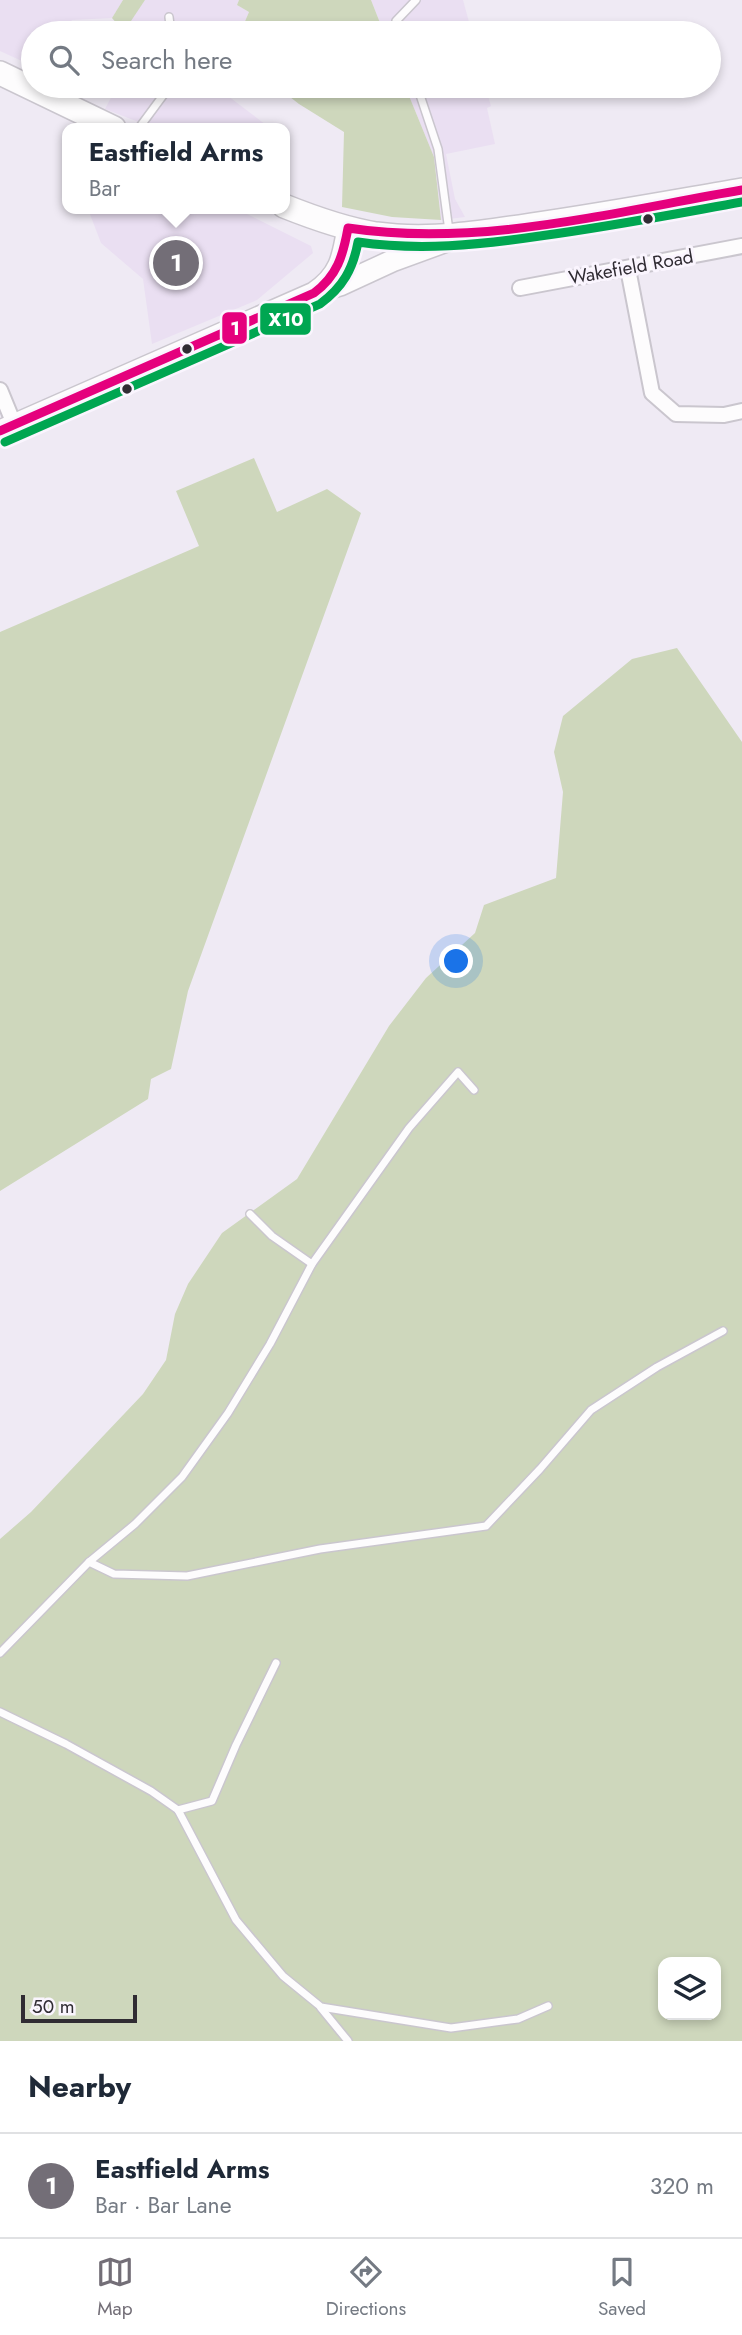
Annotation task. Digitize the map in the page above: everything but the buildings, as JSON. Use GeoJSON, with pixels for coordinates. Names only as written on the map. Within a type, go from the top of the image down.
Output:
{"type":"FeatureCollection","features":[{"type":"Feature","properties":{"kind":"main road"},"geometry":{"type":"LineString","coordinates":[[0,72],[21,82]]}},
{"type":"Feature","properties":{"kind":"main road"},"geometry":{"type":"LineString","coordinates":[[53,98],[104,123]]}},
{"type":"Feature","properties":{"kind":"main road"},"geometry":{"type":"LineString","coordinates":[[290,208],[348,229],[406,236],[457,235],[742,190]]}},
{"type":"Feature","properties":{"kind":"main road"},"geometry":{"type":"LineString","coordinates":[[314,293],[336,275],[348,229]]}},
{"type":"Feature","properties":{"kind":"main road"},"geometry":{"type":"LineString","coordinates":[[7,427],[314,293],[340,285],[457,235]]}},
{"type":"Feature","properties":{"kind":"street","name":"Wakefield Road"},"geometry":{"type":"LineString","coordinates":[[520,288],[742,246]]}},
{"type":"Feature","properties":{"kind":"street"},"geometry":{"type":"LineString","coordinates":[[628,269],[652,393],[676,414],[724,415],[742,411]]}},
{"type":"Feature","properties":{"kind":"street"},"geometry":{"type":"LineString","coordinates":[[0,390],[7,427]]}},
{"type":"Feature","properties":{"kind":"lane"},"geometry":{"type":"LineString","coordinates":[[396,21],[416,0]]}},
{"type":"Feature","properties":{"kind":"lane"},"geometry":{"type":"LineString","coordinates":[[169,17],[170,21]]}},
{"type":"Feature","properties":{"kind":"lane"},"geometry":{"type":"LineString","coordinates":[[143,123],[161,98]]}},
{"type":"Feature","properties":{"kind":"lane"},"geometry":{"type":"LineString","coordinates":[[421,98],[438,149],[457,235]]}},
{"type":"Feature","properties":{"kind":"lane"},"geometry":{"type":"LineString","coordinates":[[0,1653],[89,1562],[135,1524],[182,1477],[228,1413],[263,1356],[312,1264],[408,1128],[458,1072],[474,1090]]}},
{"type":"Feature","properties":{"kind":"lane"},"geometry":{"type":"LineString","coordinates":[[250,1214],[272,1237],[312,1264]]}},
{"type":"Feature","properties":{"kind":"lane"},"geometry":{"type":"LineString","coordinates":[[89,1562],[114,1574],[187,1576],[320,1549],[486,1526],[591,1410],[657,1367],[723,1331]]}},
{"type":"Feature","properties":{"kind":"lane"},"geometry":{"type":"LineString","coordinates":[[178,1810],[212,1801],[276,1664]]}},
{"type":"Feature","properties":{"kind":"lane"},"geometry":{"type":"LineString","coordinates":[[0,1712],[66,1744],[151,1791],[178,1810],[236,1920],[283,1976],[321,2007],[348,2041]]}},
{"type":"Feature","properties":{"kind":"lane"},"geometry":{"type":"LineString","coordinates":[[321,2007],[451,2028],[518,2019],[548,2006]]}},
{"type":"Feature","properties":{"kind":"shaded area"},"geometry":{"type":"Polygon","coordinates":[[[0,0],[123,0],[112,18],[21,21],[21,61],[0,51],[0,0]]]}},
{"type":"Feature","properties":{"kind":"shaded area"},"geometry":{"type":"Polygon","coordinates":[[[145,0],[239,0],[237,5],[249,12],[245,21],[130,21],[145,0]]]}},
{"type":"Feature","properties":{"kind":"shaded area"},"geometry":{"type":"Polygon","coordinates":[[[371,0],[463,0],[469,21],[379,21],[371,0]]]}},
{"type":"Feature","properties":{"kind":"shaded area"},"geometry":{"type":"Polygon","coordinates":[[[111,98],[231,98],[263,123],[141,123],[105,109],[111,98]]]}},
{"type":"Feature","properties":{"kind":"shaded area"},"geometry":{"type":"Polygon","coordinates":[[[410,98],[489,98],[491,106],[487,108],[495,144],[446,154],[455,199],[465,217],[441,220],[434,157],[410,98]]]}},
{"type":"Feature","properties":{"kind":"shaded area"},"geometry":{"type":"Polygon","coordinates":[[[90,214],[247,214],[311,246],[313,253],[257,300],[152,344],[143,279],[101,243],[90,214]]]}},
{"type":"Feature","properties":{"kind":"green space"},"geometry":{"type":"Polygon","coordinates":[[[123,0],[145,0],[131,21],[115,21],[112,18],[123,0]]]}},
{"type":"Feature","properties":{"kind":"green space"},"geometry":{"type":"Polygon","coordinates":[[[239,0],[371,0],[379,21],[245,21],[249,12],[237,5],[239,0]]]}},
{"type":"Feature","properties":{"kind":"green space"},"geometry":{"type":"Polygon","coordinates":[[[291,98],[410,98],[434,157],[441,220],[392,217],[342,207],[344,132],[291,98]]]}},
{"type":"Feature","properties":{"kind":"green space"},"geometry":{"type":"Polygon","coordinates":[[[254,458],[277,512],[327,489],[361,513],[188,991],[171,1069],[151,1079],[148,1099],[0,1191],[0,632],[199,546],[176,491],[254,458]]]}},
{"type":"Feature","properties":{"kind":"green space"},"geometry":{"type":"Polygon","coordinates":[[[677,648],[742,742],[742,2041],[0,2041],[0,1539],[31,1512],[143,1394],[166,1360],[175,1314],[188,1284],[222,1233],[297,1179],[389,1026],[426,978],[475,933],[484,905],[556,878],[563,792],[554,752],[563,716],[632,659],[677,648]]]}},
{"type":"Feature","properties":{"kind":"transit line","name":"1"},"geometry":{"type":"LineString","coordinates":[[0,431],[314,293],[328,280],[338,265],[348,228],[397,233],[496,231],[595,217],[742,190]]}},
{"type":"Feature","properties":{"kind":"transit line","name":"X10"},"geometry":{"type":"LineString","coordinates":[[5,442],[320,304],[346,277],[358,242],[404,246],[494,242],[591,229],[742,202]]}},
{"type":"Feature","properties":{"kind":"place","name":"Eastfield Arms"},"geometry":{"type":"Point","coordinates":[176,263]}}]}
